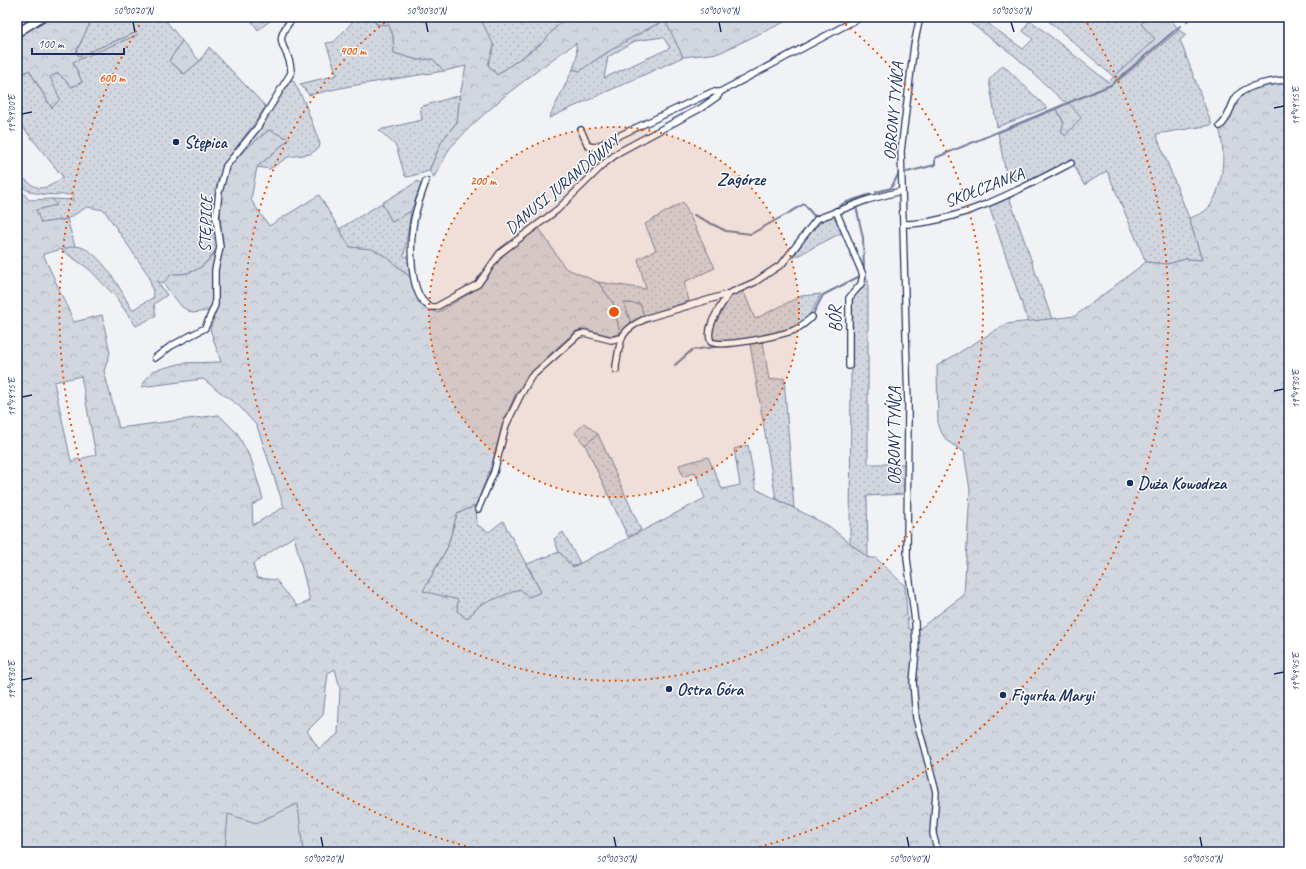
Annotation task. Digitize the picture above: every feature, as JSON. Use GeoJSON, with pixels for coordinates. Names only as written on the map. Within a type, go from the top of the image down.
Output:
{"type":"FeatureCollection","features":[{"type":"Feature","properties":{"kind":"street"},"geometry":{"type":"LineString","coordinates":[[17,33],[42,17]]}},
{"type":"Feature","properties":{"kind":"street","name":"STĘPICE"},"geometry":{"type":"LineString","coordinates":[[155,358],[171,346],[206,328],[215,305],[214,270],[220,247],[216,218],[219,192],[230,160],[257,128],[291,73],[291,64],[283,49],[281,40],[285,29],[294,17]]}},
{"type":"Feature","properties":{"kind":"street","name":"DANUSI JURANDÓWNY"},"geometry":{"type":"LineString","coordinates":[[426,181],[413,226],[412,272],[422,300],[430,307],[436,307],[478,284],[500,253],[557,210],[605,163],[619,152],[701,108],[718,96],[720,92],[861,17]]}},
{"type":"Feature","properties":{"kind":"street","name":"OBRONY TYŃCA"},"geometry":{"type":"LineString","coordinates":[[920,17],[914,45],[902,129],[901,191],[904,224],[908,406],[907,558],[915,622],[916,651],[913,682],[917,724],[936,792],[932,834],[938,852]]}},
{"type":"Feature","properties":{"kind":"street"},"geometry":{"type":"LineString","coordinates":[[1220,126],[1227,117],[1235,97],[1244,91],[1269,81],[1289,80]]}},
{"type":"Feature","properties":{"kind":"street"},"geometry":{"type":"LineString","coordinates":[[581,130],[588,146],[594,147],[712,92],[720,92]]}},
{"type":"Feature","properties":{"kind":"street","name":"SKOŁCZANKA"},"geometry":{"type":"LineString","coordinates":[[904,224],[932,221],[968,210],[1031,184],[1071,163]]}},
{"type":"Feature","properties":{"kind":"street"},"geometry":{"type":"LineString","coordinates":[[616,370],[621,338],[629,328],[647,318],[728,294],[770,274],[790,254],[817,219],[836,211],[901,191]]}},
{"type":"Feature","properties":{"kind":"street","name":"BÓR"},"geometry":{"type":"LineString","coordinates":[[836,211],[863,275],[861,284],[849,298],[849,366]]}},
{"type":"Feature","properties":{"kind":"street"},"geometry":{"type":"LineString","coordinates":[[728,294],[710,328],[709,337],[711,342],[717,345],[792,331],[801,327],[812,317]]}},
{"type":"Feature","properties":{"kind":"street"},"geometry":{"type":"LineString","coordinates":[[478,508],[494,472],[506,425],[520,396],[531,378],[578,335],[584,333],[611,340],[621,338]]}},
{"type":"Feature","properties":{"kind":"green space"},"geometry":{"type":"Polygon","coordinates":[[[50,17],[93,17],[76,52],[79,56],[135,33],[137,35],[73,62],[82,82],[72,87],[58,73],[50,77],[60,99],[52,108],[29,70],[17,77],[17,35],[33,24],[50,17]]]}},
{"type":"Feature","properties":{"kind":"green space"},"geometry":{"type":"Polygon","coordinates":[[[93,17],[163,17],[182,41],[170,61],[183,74],[200,61],[209,47],[266,107],[224,165],[216,194],[213,219],[218,247],[204,264],[194,271],[181,274],[172,274],[163,283],[157,281],[167,295],[154,304],[156,316],[136,326],[115,296],[89,269],[60,249],[76,246],[85,249],[94,255],[116,282],[132,310],[154,297],[149,276],[104,210],[87,207],[67,219],[41,223],[35,210],[56,205],[52,199],[74,200],[71,195],[46,194],[29,191],[23,187],[19,181],[17,172],[29,183],[39,188],[49,186],[63,177],[17,120],[17,77],[29,70],[51,107],[60,99],[49,77],[58,73],[72,87],[82,82],[73,62],[135,33],[79,56],[76,52],[93,17]]]}},
{"type":"Feature","properties":{"kind":"green space"},"geometry":{"type":"Polygon","coordinates":[[[249,17],[275,17],[258,30],[249,17]]]}},
{"type":"Feature","properties":{"kind":"green space"},"geometry":{"type":"Polygon","coordinates":[[[357,17],[375,17],[376,24],[389,24],[393,36],[394,53],[418,60],[433,59],[444,71],[350,86],[309,95],[300,84],[337,75],[326,43],[334,42],[357,17]]]}},
{"type":"Feature","properties":{"kind":"green space"},"geometry":{"type":"Polygon","coordinates":[[[375,17],[480,18],[494,46],[488,65],[497,75],[542,43],[560,23],[557,17],[795,17],[719,53],[683,57],[665,20],[621,44],[580,71],[573,69],[577,57],[576,43],[507,94],[472,125],[450,148],[434,177],[429,171],[442,141],[457,122],[460,95],[466,66],[444,71],[433,59],[418,60],[394,53],[393,36],[389,25],[376,24],[375,17]]]}},
{"type":"Feature","properties":{"kind":"green space"},"geometry":{"type":"Polygon","coordinates":[[[463,17],[557,17],[560,23],[542,43],[497,75],[488,65],[494,46],[463,17]]]}},
{"type":"Feature","properties":{"kind":"green space"},"geometry":{"type":"Polygon","coordinates":[[[962,17],[979,17],[1023,49],[1033,39],[1023,31],[1030,20],[1108,82],[1114,77],[1118,81],[1179,30],[1186,35],[1180,40],[1212,125],[1156,134],[1189,218],[1202,260],[1186,259],[1167,264],[1146,262],[1107,171],[1084,185],[1072,161],[1030,182],[1025,172],[1007,179],[998,133],[1057,109],[1064,124],[1065,136],[1069,103],[1063,101],[1015,56],[962,17]]]}},
{"type":"Feature","properties":{"kind":"green space"},"geometry":{"type":"Polygon","coordinates":[[[1044,17],[1148,17],[1141,24],[1155,39],[1114,77],[1044,17]]]}},
{"type":"Feature","properties":{"kind":"green space"},"geometry":{"type":"Polygon","coordinates":[[[1148,17],[1169,17],[1179,30],[1118,81],[1114,77],[1155,39],[1141,24],[1148,17]]]}},
{"type":"Feature","properties":{"kind":"green space"},"geometry":{"type":"Polygon","coordinates":[[[666,20],[683,57],[549,118],[573,69],[580,71],[632,37],[666,20]],[[663,37],[635,41],[608,57],[604,78],[670,48],[663,37]]]}},
{"type":"Feature","properties":{"kind":"green space"},"geometry":{"type":"Polygon","coordinates":[[[182,41],[200,61],[184,74],[169,61],[182,41]]]}},
{"type":"Feature","properties":{"kind":"green space"},"geometry":{"type":"Polygon","coordinates":[[[1003,65],[1047,108],[997,127],[989,80],[1003,65]]]}},
{"type":"Feature","properties":{"kind":"green space"},"geometry":{"type":"Polygon","coordinates":[[[293,80],[304,101],[320,144],[319,148],[310,154],[288,157],[270,169],[257,167],[288,140],[269,130],[247,148],[246,142],[288,81],[293,80]]]}},
{"type":"Feature","properties":{"kind":"green space"},"geometry":{"type":"Polygon","coordinates":[[[1269,82],[1289,82],[1289,852],[17,852],[17,186],[29,200],[52,199],[57,205],[36,210],[41,223],[67,219],[75,246],[43,254],[74,322],[102,315],[110,353],[104,371],[119,428],[219,415],[237,433],[251,459],[263,499],[252,505],[253,525],[284,507],[257,426],[240,407],[203,379],[141,387],[152,371],[183,363],[221,362],[210,329],[214,319],[208,311],[192,313],[182,307],[163,283],[172,274],[190,272],[202,266],[223,242],[220,205],[225,178],[232,164],[237,158],[269,130],[289,139],[257,167],[251,200],[269,226],[319,195],[350,247],[372,249],[387,257],[412,279],[423,306],[437,313],[480,287],[490,273],[500,253],[539,228],[565,268],[598,282],[613,303],[620,333],[612,336],[585,329],[576,331],[551,353],[516,393],[502,426],[491,468],[476,505],[457,514],[447,548],[423,591],[458,600],[457,611],[467,619],[480,605],[520,589],[529,597],[541,592],[527,564],[559,552],[573,567],[705,498],[695,472],[683,477],[679,465],[708,457],[722,489],[740,485],[734,449],[748,445],[756,489],[829,526],[868,558],[876,558],[905,586],[908,628],[915,632],[964,595],[970,490],[964,452],[947,441],[938,427],[937,366],[1006,324],[1075,316],[1146,262],[1167,264],[1186,259],[1202,260],[1189,218],[1206,210],[1215,198],[1221,178],[1223,157],[1223,147],[1219,128],[1238,98],[1250,90],[1269,82]],[[81,376],[54,382],[71,461],[96,455],[81,376]],[[294,536],[253,564],[257,578],[276,580],[297,606],[310,601],[294,536]],[[335,669],[328,673],[323,715],[307,731],[319,749],[338,734],[340,688],[335,669]]]}},
{"type":"Feature","properties":{"kind":"green space"},"geometry":{"type":"Polygon","coordinates":[[[460,95],[457,122],[442,141],[429,171],[408,177],[405,176],[396,146],[379,130],[422,120],[420,107],[460,95]]]}},
{"type":"Feature","properties":{"kind":"green space"},"geometry":{"type":"Polygon","coordinates":[[[1069,103],[1081,118],[1065,136],[1061,131],[1064,123],[1057,109],[1069,103]]]}},
{"type":"Feature","properties":{"kind":"green space"},"geometry":{"type":"Polygon","coordinates":[[[418,181],[421,185],[411,211],[392,222],[382,203],[418,181]]]}},
{"type":"Feature","properties":{"kind":"green space"},"geometry":{"type":"Polygon","coordinates":[[[1009,197],[1052,319],[1028,322],[989,206],[1009,197]]]}},
{"type":"Feature","properties":{"kind":"green space"},"geometry":{"type":"Polygon","coordinates":[[[683,202],[715,268],[684,282],[689,301],[644,316],[640,304],[624,303],[631,323],[620,333],[613,303],[598,282],[646,289],[638,259],[656,250],[645,224],[683,202]]]}},
{"type":"Feature","properties":{"kind":"green space"},"geometry":{"type":"Polygon","coordinates":[[[382,203],[392,222],[411,211],[404,256],[409,258],[412,279],[391,260],[384,256],[378,253],[350,247],[339,229],[382,203]]]}},
{"type":"Feature","properties":{"kind":"green space"},"geometry":{"type":"Polygon","coordinates":[[[829,216],[834,216],[838,220],[843,232],[793,258],[810,231],[829,216]]]}},
{"type":"Feature","properties":{"kind":"green space"},"geometry":{"type":"Polygon","coordinates":[[[866,278],[868,279],[868,464],[905,464],[904,494],[867,496],[868,558],[850,543],[852,372],[851,300],[862,289],[866,278]]]}},
{"type":"Feature","properties":{"kind":"green space"},"geometry":{"type":"Polygon","coordinates":[[[743,290],[755,319],[801,296],[821,294],[808,316],[795,326],[785,330],[746,339],[714,341],[712,330],[716,318],[730,297],[734,293],[743,290]]]}},
{"type":"Feature","properties":{"kind":"green space"},"geometry":{"type":"Polygon","coordinates":[[[624,303],[640,304],[644,316],[631,323],[624,303]]]}},
{"type":"Feature","properties":{"kind":"green space"},"geometry":{"type":"Polygon","coordinates":[[[763,342],[769,380],[784,378],[794,508],[776,499],[750,344],[763,342]]]}},
{"type":"Feature","properties":{"kind":"green space"},"geometry":{"type":"Polygon","coordinates":[[[584,423],[598,434],[585,445],[575,433],[584,423]]]}},
{"type":"Feature","properties":{"kind":"green space"},"geometry":{"type":"Polygon","coordinates":[[[598,434],[641,530],[628,537],[585,445],[598,434]]]}},
{"type":"Feature","properties":{"kind":"green space"},"geometry":{"type":"Polygon","coordinates":[[[476,505],[477,525],[489,532],[503,521],[541,592],[529,597],[480,605],[467,619],[423,591],[447,548],[457,514],[476,505]]]}},
{"type":"Feature","properties":{"kind":"green space"},"geometry":{"type":"Polygon","coordinates":[[[563,532],[580,563],[572,567],[559,552],[554,539],[563,532]]]}},
{"type":"Feature","properties":{"kind":"green space"},"geometry":{"type":"Polygon","coordinates":[[[298,804],[303,852],[225,852],[228,814],[256,823],[298,804]]]}},
{"type":"Feature","properties":{"kind":"waterway"},"geometry":{"type":"LineString","coordinates":[[1187,21],[1191,17]]}},
{"type":"Feature","properties":{"kind":"waterway"},"geometry":{"type":"LineString","coordinates":[[907,172],[935,165],[935,158],[1111,85],[1180,26]]}},
{"type":"Feature","properties":{"kind":"waterway"},"geometry":{"type":"LineString","coordinates":[[876,192],[891,188],[899,173]]}},
{"type":"Feature","properties":{"kind":"waterway"},"geometry":{"type":"LineString","coordinates":[[834,209],[844,203],[871,194]]}},
{"type":"Feature","properties":{"kind":"waterway"},"geometry":{"type":"LineString","coordinates":[[787,214],[804,204],[814,216],[823,214]]}},
{"type":"Feature","properties":{"kind":"waterway"},"geometry":{"type":"LineString","coordinates":[[856,206],[863,238],[864,270]]}},
{"type":"Feature","properties":{"kind":"waterway"},"geometry":{"type":"LineString","coordinates":[[694,215],[726,231],[751,234],[785,215]]}},
{"type":"Feature","properties":{"kind":"waterway"},"geometry":{"type":"LineString","coordinates":[[813,314],[823,295],[860,276]]}},
{"type":"Feature","properties":{"kind":"waterway"},"geometry":{"type":"LineString","coordinates":[[675,365],[692,350],[722,346]]}},
{"type":"Feature","properties":{"kind":"place","name":"Stępica"},"geometry":{"type":"Point","coordinates":[176,142]}},
{"type":"Feature","properties":{"kind":"place","name":"Duża Kowodrza"},"geometry":{"type":"Point","coordinates":[1130,483]}},
{"type":"Feature","properties":{"kind":"place","name":"Ostra Góra"},"geometry":{"type":"Point","coordinates":[669,689]}},
{"type":"Feature","properties":{"kind":"place","name":"Figurka Maryi"},"geometry":{"type":"Point","coordinates":[1003,695]}},
{"type":"Feature","properties":{"kind":"district","name":"Zagórze"},"geometry":{"type":"Point","coordinates":[741,179]}}]}
